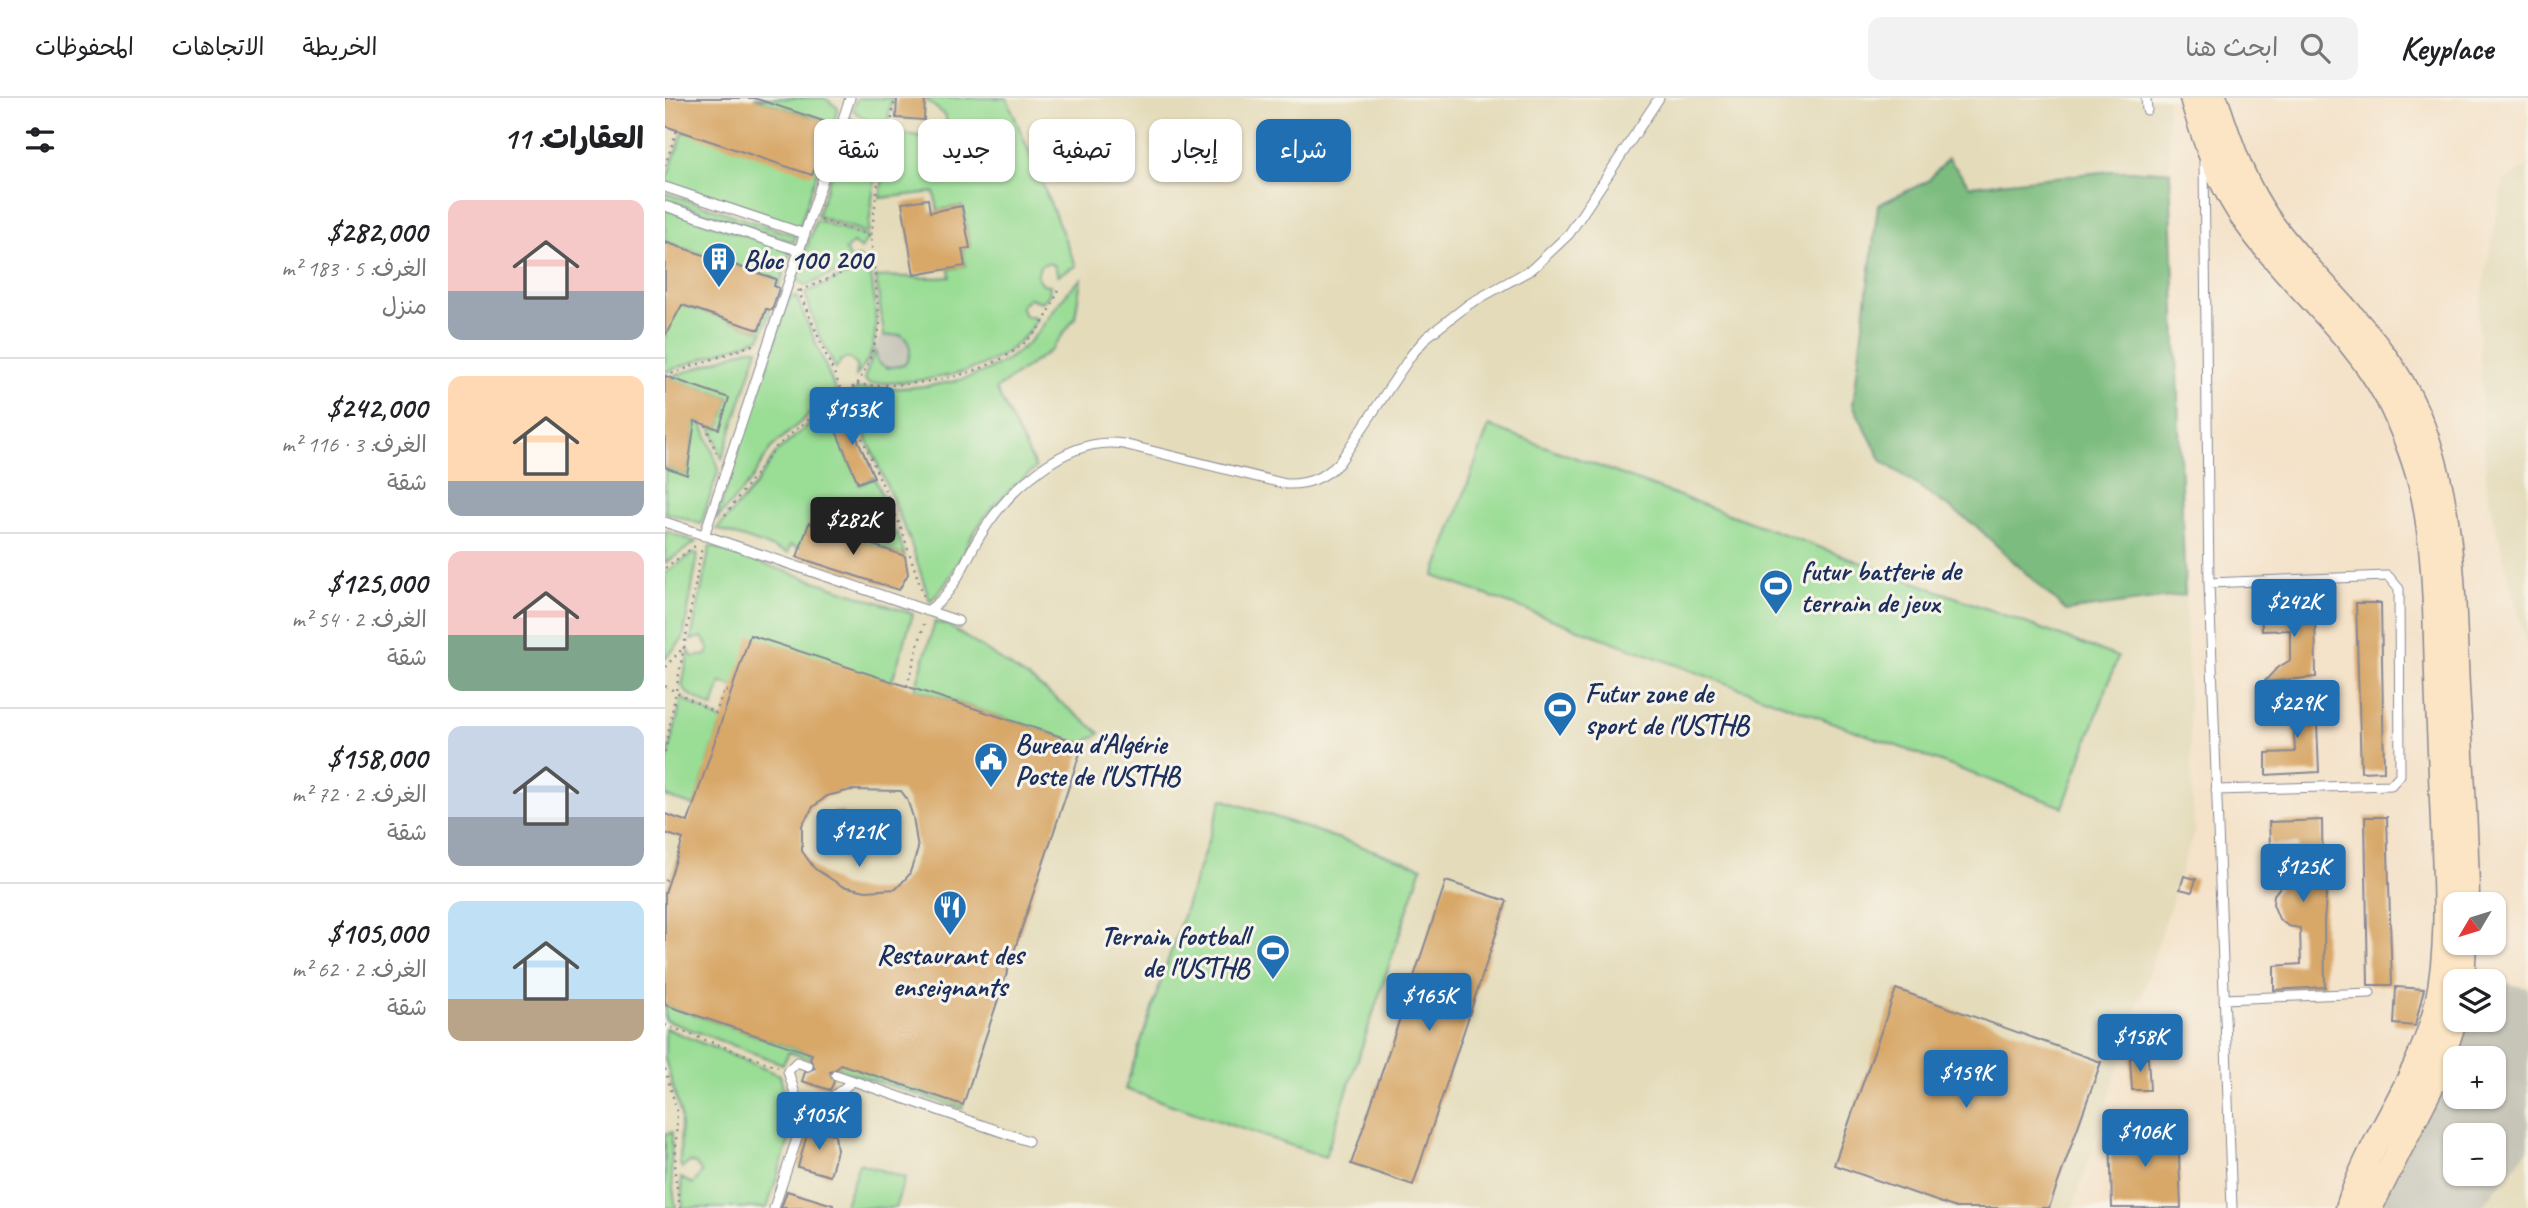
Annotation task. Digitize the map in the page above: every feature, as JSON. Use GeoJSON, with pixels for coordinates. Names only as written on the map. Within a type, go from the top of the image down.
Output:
{"type":"FeatureCollection","features":[{"type":"Feature","properties":{"kind":"main road"},"geometry":{"type":"LineString","coordinates":[[2192,98],[2204,139],[2223,184],[2250,229],[2339,327],[2388,399],[2412,456],[2430,540],[2446,905],[2442,972],[2429,1033],[2418,1063],[2362,1173],[2349,1208]]}},
{"type":"Feature","properties":{"kind":"main road"},"geometry":{"type":"LineString","coordinates":[[2215,98],[2242,175],[2253,195],[2290,247],[2354,315],[2385,354],[2404,386],[2433,456],[2449,539],[2466,892]]}},
{"type":"Feature","properties":{"kind":"main road"},"geometry":{"type":"LineString","coordinates":[[2370,1208],[2435,1079],[2450,1032]]}},
{"type":"Feature","properties":{"kind":"lane"},"geometry":{"type":"LineString","coordinates":[[704,536],[850,98]]}},
{"type":"Feature","properties":{"kind":"lane"},"geometry":{"type":"LineString","coordinates":[[927,611],[947,596],[979,537],[1012,495],[1039,472],[1086,446],[1103,442],[1123,444],[1286,484],[1305,483],[1324,476],[1339,463],[1412,354],[1427,337],[1469,303],[1532,269],[1569,234],[1659,98]]}},
{"type":"Feature","properties":{"kind":"lane"},"geometry":{"type":"LineString","coordinates":[[2146,98],[2147,110]]}},
{"type":"Feature","properties":{"kind":"lane"},"geometry":{"type":"LineString","coordinates":[[2204,139],[2209,583],[2232,1208]]}},
{"type":"Feature","properties":{"kind":"lane"},"geometry":{"type":"LineString","coordinates":[[665,187],[805,234]]}},
{"type":"Feature","properties":{"kind":"lane"},"geometry":{"type":"LineString","coordinates":[[665,206],[800,251]]}},
{"type":"Feature","properties":{"kind":"lane"},"geometry":{"type":"LineString","coordinates":[[665,523],[958,621]]}},
{"type":"Feature","properties":{"kind":"lane"},"geometry":{"type":"LineString","coordinates":[[2209,583],[2388,576],[2399,589],[2400,775],[2397,781],[2391,785],[2216,790]]}},
{"type":"Feature","properties":{"kind":"lane"},"geometry":{"type":"LineString","coordinates":[[2224,999],[2370,993]]}},
{"type":"Feature","properties":{"kind":"lane"},"geometry":{"type":"LineString","coordinates":[[803,1120],[788,1071],[797,1062],[808,1066]]}},
{"type":"Feature","properties":{"kind":"lane"},"geometry":{"type":"LineString","coordinates":[[836,1075],[1027,1141]]}},
{"type":"Feature","properties":{"kind":"lane"},"geometry":{"type":"LineString","coordinates":[[774,1208],[803,1120],[853,1081]]}},
{"type":"Feature","properties":{"kind":"path"},"geometry":{"type":"LineString","coordinates":[[892,119],[895,98]]}},
{"type":"Feature","properties":{"kind":"path"},"geometry":{"type":"LineString","coordinates":[[846,110],[858,119]]}},
{"type":"Feature","properties":{"kind":"path"},"geometry":{"type":"LineString","coordinates":[[665,166],[677,130]]}},
{"type":"Feature","properties":{"kind":"path"},"geometry":{"type":"LineString","coordinates":[[857,385],[868,364],[880,327],[871,260],[871,236],[878,182]]}},
{"type":"Feature","properties":{"kind":"path"},"geometry":{"type":"LineString","coordinates":[[811,216],[871,236]]}},
{"type":"Feature","properties":{"kind":"path"},"geometry":{"type":"LineString","coordinates":[[800,291],[871,260]]}},
{"type":"Feature","properties":{"kind":"path"},"geometry":{"type":"LineString","coordinates":[[704,536],[744,494],[771,453],[841,392],[857,385],[925,384],[974,373],[1007,354],[1032,333],[1050,309],[1059,285]]}},
{"type":"Feature","properties":{"kind":"path"},"geometry":{"type":"LineString","coordinates":[[788,286],[800,291],[909,550],[927,611],[907,686]]}},
{"type":"Feature","properties":{"kind":"path"},"geometry":{"type":"LineString","coordinates":[[665,376],[758,343],[768,346]]}},
{"type":"Feature","properties":{"kind":"path"},"geometry":{"type":"LineString","coordinates":[[706,425],[725,477]]}},
{"type":"Feature","properties":{"kind":"path"},"geometry":{"type":"LineString","coordinates":[[665,568],[701,543],[703,552],[665,752]]}},
{"type":"Feature","properties":{"kind":"path"},"geometry":{"type":"LineString","coordinates":[[665,667],[685,646]]}},
{"type":"Feature","properties":{"kind":"path"},"geometry":{"type":"LineString","coordinates":[[665,686],[716,713],[724,690],[731,693]]}},
{"type":"Feature","properties":{"kind":"path"},"geometry":{"type":"LineString","coordinates":[[665,1024],[788,1071]]}},
{"type":"Feature","properties":{"kind":"path"},"geometry":{"type":"LineString","coordinates":[[665,1069],[677,1111],[675,1174],[680,1208]]}},
{"type":"Feature","properties":{"kind":"shaded area"},"geometry":{"type":"Polygon","coordinates":[[[665,98],[2167,98],[2194,833],[2073,1208],[665,1208],[665,98]]]}},
{"type":"Feature","properties":{"kind":"shaded area"},"geometry":{"type":"Polygon","coordinates":[[[2528,166],[2528,653],[2487,491],[2478,314],[2503,181],[2528,166]]]}},
{"type":"Feature","properties":{"kind":"shaded area"},"geometry":{"type":"Polygon","coordinates":[[[893,333],[906,338],[911,351],[906,364],[893,369],[880,364],[875,351],[880,338],[893,333]]]}},
{"type":"Feature","properties":{"kind":"shaded area"},"geometry":{"type":"Polygon","coordinates":[[[2506,984],[2528,988],[2528,1150],[2506,1177],[2506,1123],[2443,1123],[2443,1186],[2499,1186],[2481,1208],[2381,1208],[2443,1066],[2443,1109],[2506,1109],[2506,1046],[2452,1046],[2458,1032],[2506,1032],[2506,984]]]}},
{"type":"Feature","properties":{"kind":"shaded area"},"geometry":{"type":"Polygon","coordinates":[[[2528,1150],[2528,1208],[2481,1208],[2499,1186],[2506,1186],[2506,1177],[2528,1150]]]}},
{"type":"Feature","properties":{"kind":"green space"},"geometry":{"type":"Polygon","coordinates":[[[754,98],[825,98],[838,108],[835,119],[817,119],[754,98]]]}},
{"type":"Feature","properties":{"kind":"green space"},"geometry":{"type":"Polygon","coordinates":[[[857,98],[892,98],[888,119],[865,119],[853,110],[857,98]]]}},
{"type":"Feature","properties":{"kind":"green space"},"geometry":{"type":"Polygon","coordinates":[[[924,98],[1007,98],[1029,152],[1029,182],[1042,182],[1076,266],[1058,275],[1054,265],[1047,263],[1040,266],[1037,276],[1043,284],[1050,285],[1049,295],[1042,302],[1029,298],[1021,306],[1025,316],[1037,318],[1036,321],[1021,340],[1004,354],[983,365],[938,378],[869,384],[864,379],[875,350],[878,362],[887,368],[904,365],[910,353],[909,345],[901,335],[884,336],[876,277],[950,277],[949,269],[965,266],[962,249],[970,247],[962,206],[938,210],[934,192],[880,198],[882,182],[904,182],[904,134],[918,136],[918,182],[1015,182],[1015,119],[946,119],[946,116],[924,98]]]}},
{"type":"Feature","properties":{"kind":"green space"},"geometry":{"type":"Polygon","coordinates":[[[683,132],[814,153],[814,182],[799,228],[665,183],[683,132]]]}},
{"type":"Feature","properties":{"kind":"green space"},"geometry":{"type":"Polygon","coordinates":[[[1948,158],[1970,186],[2111,171],[2170,171],[2185,595],[2066,611],[1975,525],[1882,461],[1853,405],[1878,205],[1928,181],[1948,158]]]}},
{"type":"Feature","properties":{"kind":"green space"},"geometry":{"type":"Polygon","coordinates":[[[828,182],[874,182],[868,233],[817,216],[828,182]]]}},
{"type":"Feature","properties":{"kind":"green space"},"geometry":{"type":"Polygon","coordinates":[[[665,193],[796,236],[794,242],[665,199],[665,193]]]}},
{"type":"Feature","properties":{"kind":"green space"},"geometry":{"type":"Polygon","coordinates":[[[665,209],[791,251],[774,303],[769,301],[776,279],[665,242],[665,209]]]}},
{"type":"Feature","properties":{"kind":"green space"},"geometry":{"type":"Polygon","coordinates":[[[816,220],[868,237],[861,249],[853,243],[845,250],[850,259],[859,257],[863,261],[805,286],[796,278],[816,220]]]}},
{"type":"Feature","properties":{"kind":"green space"},"geometry":{"type":"Polygon","coordinates":[[[866,266],[870,268],[876,324],[871,352],[856,376],[857,365],[849,358],[841,360],[836,369],[818,333],[805,293],[866,266]]]}},
{"type":"Feature","properties":{"kind":"green space"},"geometry":{"type":"Polygon","coordinates":[[[1081,279],[1075,318],[1051,350],[996,389],[1036,468],[1009,490],[985,516],[949,579],[930,601],[909,538],[848,394],[858,389],[904,388],[950,382],[992,368],[1030,341],[1081,279]]]}},
{"type":"Feature","properties":{"kind":"green space"},"geometry":{"type":"Polygon","coordinates":[[[796,296],[836,391],[771,448],[750,482],[716,520],[789,298],[796,296]]]}},
{"type":"Feature","properties":{"kind":"green space"},"geometry":{"type":"Polygon","coordinates":[[[665,299],[759,330],[766,308],[771,310],[760,338],[665,372],[665,299]]]}},
{"type":"Feature","properties":{"kind":"green space"},"geometry":{"type":"Polygon","coordinates":[[[748,349],[758,349],[722,459],[711,426],[719,429],[729,398],[669,378],[748,349]]]}},
{"type":"Feature","properties":{"kind":"green space"},"geometry":{"type":"Polygon","coordinates":[[[839,398],[845,410],[829,416],[835,428],[849,419],[857,438],[841,443],[860,485],[874,477],[885,502],[874,513],[876,518],[885,523],[881,527],[881,535],[890,539],[897,532],[905,556],[811,524],[800,548],[790,545],[788,553],[717,529],[754,487],[776,453],[839,398]]]}},
{"type":"Feature","properties":{"kind":"green space"},"geometry":{"type":"Polygon","coordinates":[[[695,421],[702,423],[719,469],[701,524],[665,512],[665,467],[687,475],[695,421]]]}},
{"type":"Feature","properties":{"kind":"green space","name":"futur batterie de terrain de jeux"},"geometry":{"type":"Polygon","coordinates":[[[1489,426],[2118,657],[2063,807],[1434,576],[1489,426]]]}},
{"type":"Feature","properties":{"kind":"green space"},"geometry":{"type":"Polygon","coordinates":[[[665,531],[696,542],[665,563],[665,531]]]}},
{"type":"Feature","properties":{"kind":"green space"},"geometry":{"type":"Polygon","coordinates":[[[710,546],[913,614],[892,681],[733,686],[721,682],[713,708],[687,693],[682,686],[689,651],[693,657],[707,655],[709,649],[702,637],[691,640],[710,546]]]}},
{"type":"Feature","properties":{"kind":"green space"},"geometry":{"type":"Polygon","coordinates":[[[694,553],[698,554],[683,639],[665,659],[665,573],[694,553]]]}},
{"type":"Feature","properties":{"kind":"green space"},"geometry":{"type":"Polygon","coordinates":[[[935,622],[947,625],[1033,681],[1100,733],[1083,744],[915,689],[935,622]]]}},
{"type":"Feature","properties":{"kind":"green space"},"geometry":{"type":"Polygon","coordinates":[[[682,698],[722,721],[694,806],[665,796],[665,769],[682,698]]]}},
{"type":"Feature","properties":{"kind":"green space","name":"Terrain football de l'USTHB"},"geometry":{"type":"Polygon","coordinates":[[[1222,799],[1422,867],[1325,1157],[1125,1089],[1222,799]]]}},
{"type":"Feature","properties":{"kind":"green space"},"geometry":{"type":"Polygon","coordinates":[[[837,813],[844,816],[847,823],[844,830],[837,833],[830,830],[827,823],[830,816],[837,813]]]}},
{"type":"Feature","properties":{"kind":"green space"},"geometry":{"type":"Polygon","coordinates":[[[879,833],[886,836],[889,843],[886,850],[879,853],[872,850],[869,843],[872,836],[879,833]]]}},
{"type":"Feature","properties":{"kind":"green space"},"geometry":{"type":"Polygon","coordinates":[[[665,1005],[812,1054],[810,1059],[789,1052],[783,1064],[665,1020],[665,1005]]]}},
{"type":"Feature","properties":{"kind":"green space"},"geometry":{"type":"Polygon","coordinates":[[[665,1028],[780,1075],[792,1131],[767,1208],[683,1208],[681,1178],[693,1184],[702,1173],[696,1164],[690,1162],[682,1168],[680,1163],[681,1116],[665,1059],[665,1028]]]}},
{"type":"Feature","properties":{"kind":"green space"},"geometry":{"type":"Polygon","coordinates":[[[840,1063],[963,1105],[962,1109],[838,1069],[840,1063]]]}},
{"type":"Feature","properties":{"kind":"green space"},"geometry":{"type":"Polygon","coordinates":[[[672,1132],[671,1175],[676,1208],[665,1208],[665,1134],[672,1132]]]}},
{"type":"Feature","properties":{"kind":"green space"},"geometry":{"type":"Polygon","coordinates":[[[859,1163],[905,1178],[895,1208],[844,1208],[859,1163]]]}},
{"type":"Feature","properties":{"kind":"building"},"geometry":{"type":"Polygon","coordinates":[[[665,98],[754,98],[817,119],[814,119],[814,171],[812,175],[665,126],[665,98]]]}},
{"type":"Feature","properties":{"kind":"building"},"geometry":{"type":"Polygon","coordinates":[[[897,98],[925,98],[924,119],[896,118],[897,98]]]}},
{"type":"Feature","properties":{"kind":"building"},"geometry":{"type":"Polygon","coordinates":[[[928,199],[930,212],[962,206],[970,248],[962,249],[965,266],[914,275],[902,203],[928,199]]]}},
{"type":"Feature","properties":{"kind":"building","name":"Bloc 100 200"},"geometry":{"type":"Polygon","coordinates":[[[665,242],[776,279],[774,286],[779,288],[772,310],[766,309],[759,330],[682,305],[665,336],[665,242]]]}},
{"type":"Feature","properties":{"kind":"building"},"geometry":{"type":"Polygon","coordinates":[[[665,376],[729,398],[719,429],[695,421],[687,475],[665,467],[665,376]]]}},
{"type":"Feature","properties":{"kind":"building"},"geometry":{"type":"Polygon","coordinates":[[[845,410],[874,477],[858,483],[830,417],[845,410]]]}},
{"type":"Feature","properties":{"kind":"building"},"geometry":{"type":"Polygon","coordinates":[[[881,507],[886,509],[886,519],[881,521],[876,519],[874,514],[876,509],[881,507]]]}},
{"type":"Feature","properties":{"kind":"building"},"geometry":{"type":"Polygon","coordinates":[[[809,523],[905,556],[908,574],[899,590],[797,557],[809,523]]]}},
{"type":"Feature","properties":{"kind":"building"},"geometry":{"type":"Polygon","coordinates":[[[2356,603],[2381,603],[2384,771],[2361,772],[2356,603]]]}},
{"type":"Feature","properties":{"kind":"building"},"geometry":{"type":"Polygon","coordinates":[[[2315,605],[2316,677],[2264,682],[2276,669],[2290,660],[2290,630],[2262,631],[2261,606],[2315,605]]]}},
{"type":"Feature","properties":{"kind":"building"},"geometry":{"type":"Polygon","coordinates":[[[750,635],[1083,744],[963,1105],[840,1064],[830,1072],[834,1082],[830,1090],[802,1081],[805,1072],[815,1068],[810,1059],[812,1054],[665,1005],[665,893],[683,839],[665,833],[665,814],[688,822],[750,635]],[[851,790],[827,796],[813,807],[802,825],[802,851],[814,868],[842,886],[866,891],[896,889],[909,875],[918,849],[913,817],[901,791],[851,790]]]}},
{"type":"Feature","properties":{"kind":"building"},"geometry":{"type":"Polygon","coordinates":[[[2316,701],[2319,772],[2266,775],[2266,753],[2295,752],[2293,714],[2263,707],[2263,702],[2316,701]]]}},
{"type":"Feature","properties":{"kind":"building"},"geometry":{"type":"Polygon","coordinates":[[[2365,817],[2387,817],[2392,985],[2368,985],[2365,817]]]}},
{"type":"Feature","properties":{"kind":"building"},"geometry":{"type":"Polygon","coordinates":[[[2322,820],[2323,884],[2327,884],[2324,922],[2325,987],[2274,990],[2274,966],[2301,964],[2300,928],[2288,926],[2279,919],[2273,904],[2274,895],[2283,883],[2297,877],[2298,844],[2270,844],[2269,822],[2322,820]]]}},
{"type":"Feature","properties":{"kind":"building"},"geometry":{"type":"Polygon","coordinates":[[[2184,876],[2196,879],[2192,892],[2180,889],[2184,876]]]}},
{"type":"Feature","properties":{"kind":"building"},"geometry":{"type":"Polygon","coordinates":[[[1446,881],[1507,901],[1413,1185],[1351,1164],[1446,881]]]}},
{"type":"Feature","properties":{"kind":"building"},"geometry":{"type":"Polygon","coordinates":[[[2396,987],[2424,989],[2415,1026],[2394,1024],[2396,987]]]}},
{"type":"Feature","properties":{"kind":"building"},"geometry":{"type":"Polygon","coordinates":[[[1896,989],[2101,1062],[2049,1208],[1956,1208],[1834,1165],[1896,989]]]}},
{"type":"Feature","properties":{"kind":"building"},"geometry":{"type":"Polygon","coordinates":[[[2148,1057],[2150,1090],[2132,1090],[2130,1058],[2148,1057]]]}},
{"type":"Feature","properties":{"kind":"building"},"geometry":{"type":"Polygon","coordinates":[[[818,1128],[835,1135],[837,1150],[830,1176],[798,1167],[806,1138],[818,1128]]]}},
{"type":"Feature","properties":{"kind":"building"},"geometry":{"type":"Polygon","coordinates":[[[2178,1129],[2181,1208],[2112,1208],[2110,1130],[2178,1129]]]}},
{"type":"Feature","properties":{"kind":"building"},"geometry":{"type":"Polygon","coordinates":[[[787,1191],[833,1205],[833,1208],[781,1208],[787,1191]]]}},
{"type":"Feature","properties":{"kind":"place","name":"Bloc 100 200"},"geometry":{"type":"Point","coordinates":[719,289]}},
{"type":"Feature","properties":{"kind":"place","name":"futur batterie de terrain de jeux"},"geometry":{"type":"Point","coordinates":[1776,616]}},
{"type":"Feature","properties":{"kind":"place","name":"Futur zone de sport de l'USTHB"},"geometry":{"type":"Point","coordinates":[1560,738]}},
{"type":"Feature","properties":{"kind":"place","name":"Bureau d'Algérie Poste de l'USTHB"},"geometry":{"type":"Point","coordinates":[991,789]}},
{"type":"Feature","properties":{"kind":"place","name":"Restaurant des enseignants"},"geometry":{"type":"Point","coordinates":[950,937]}},
{"type":"Feature","properties":{"kind":"place","name":"Terrain football de l'USTHB"},"geometry":{"type":"Point","coordinates":[1273,981]}}]}
